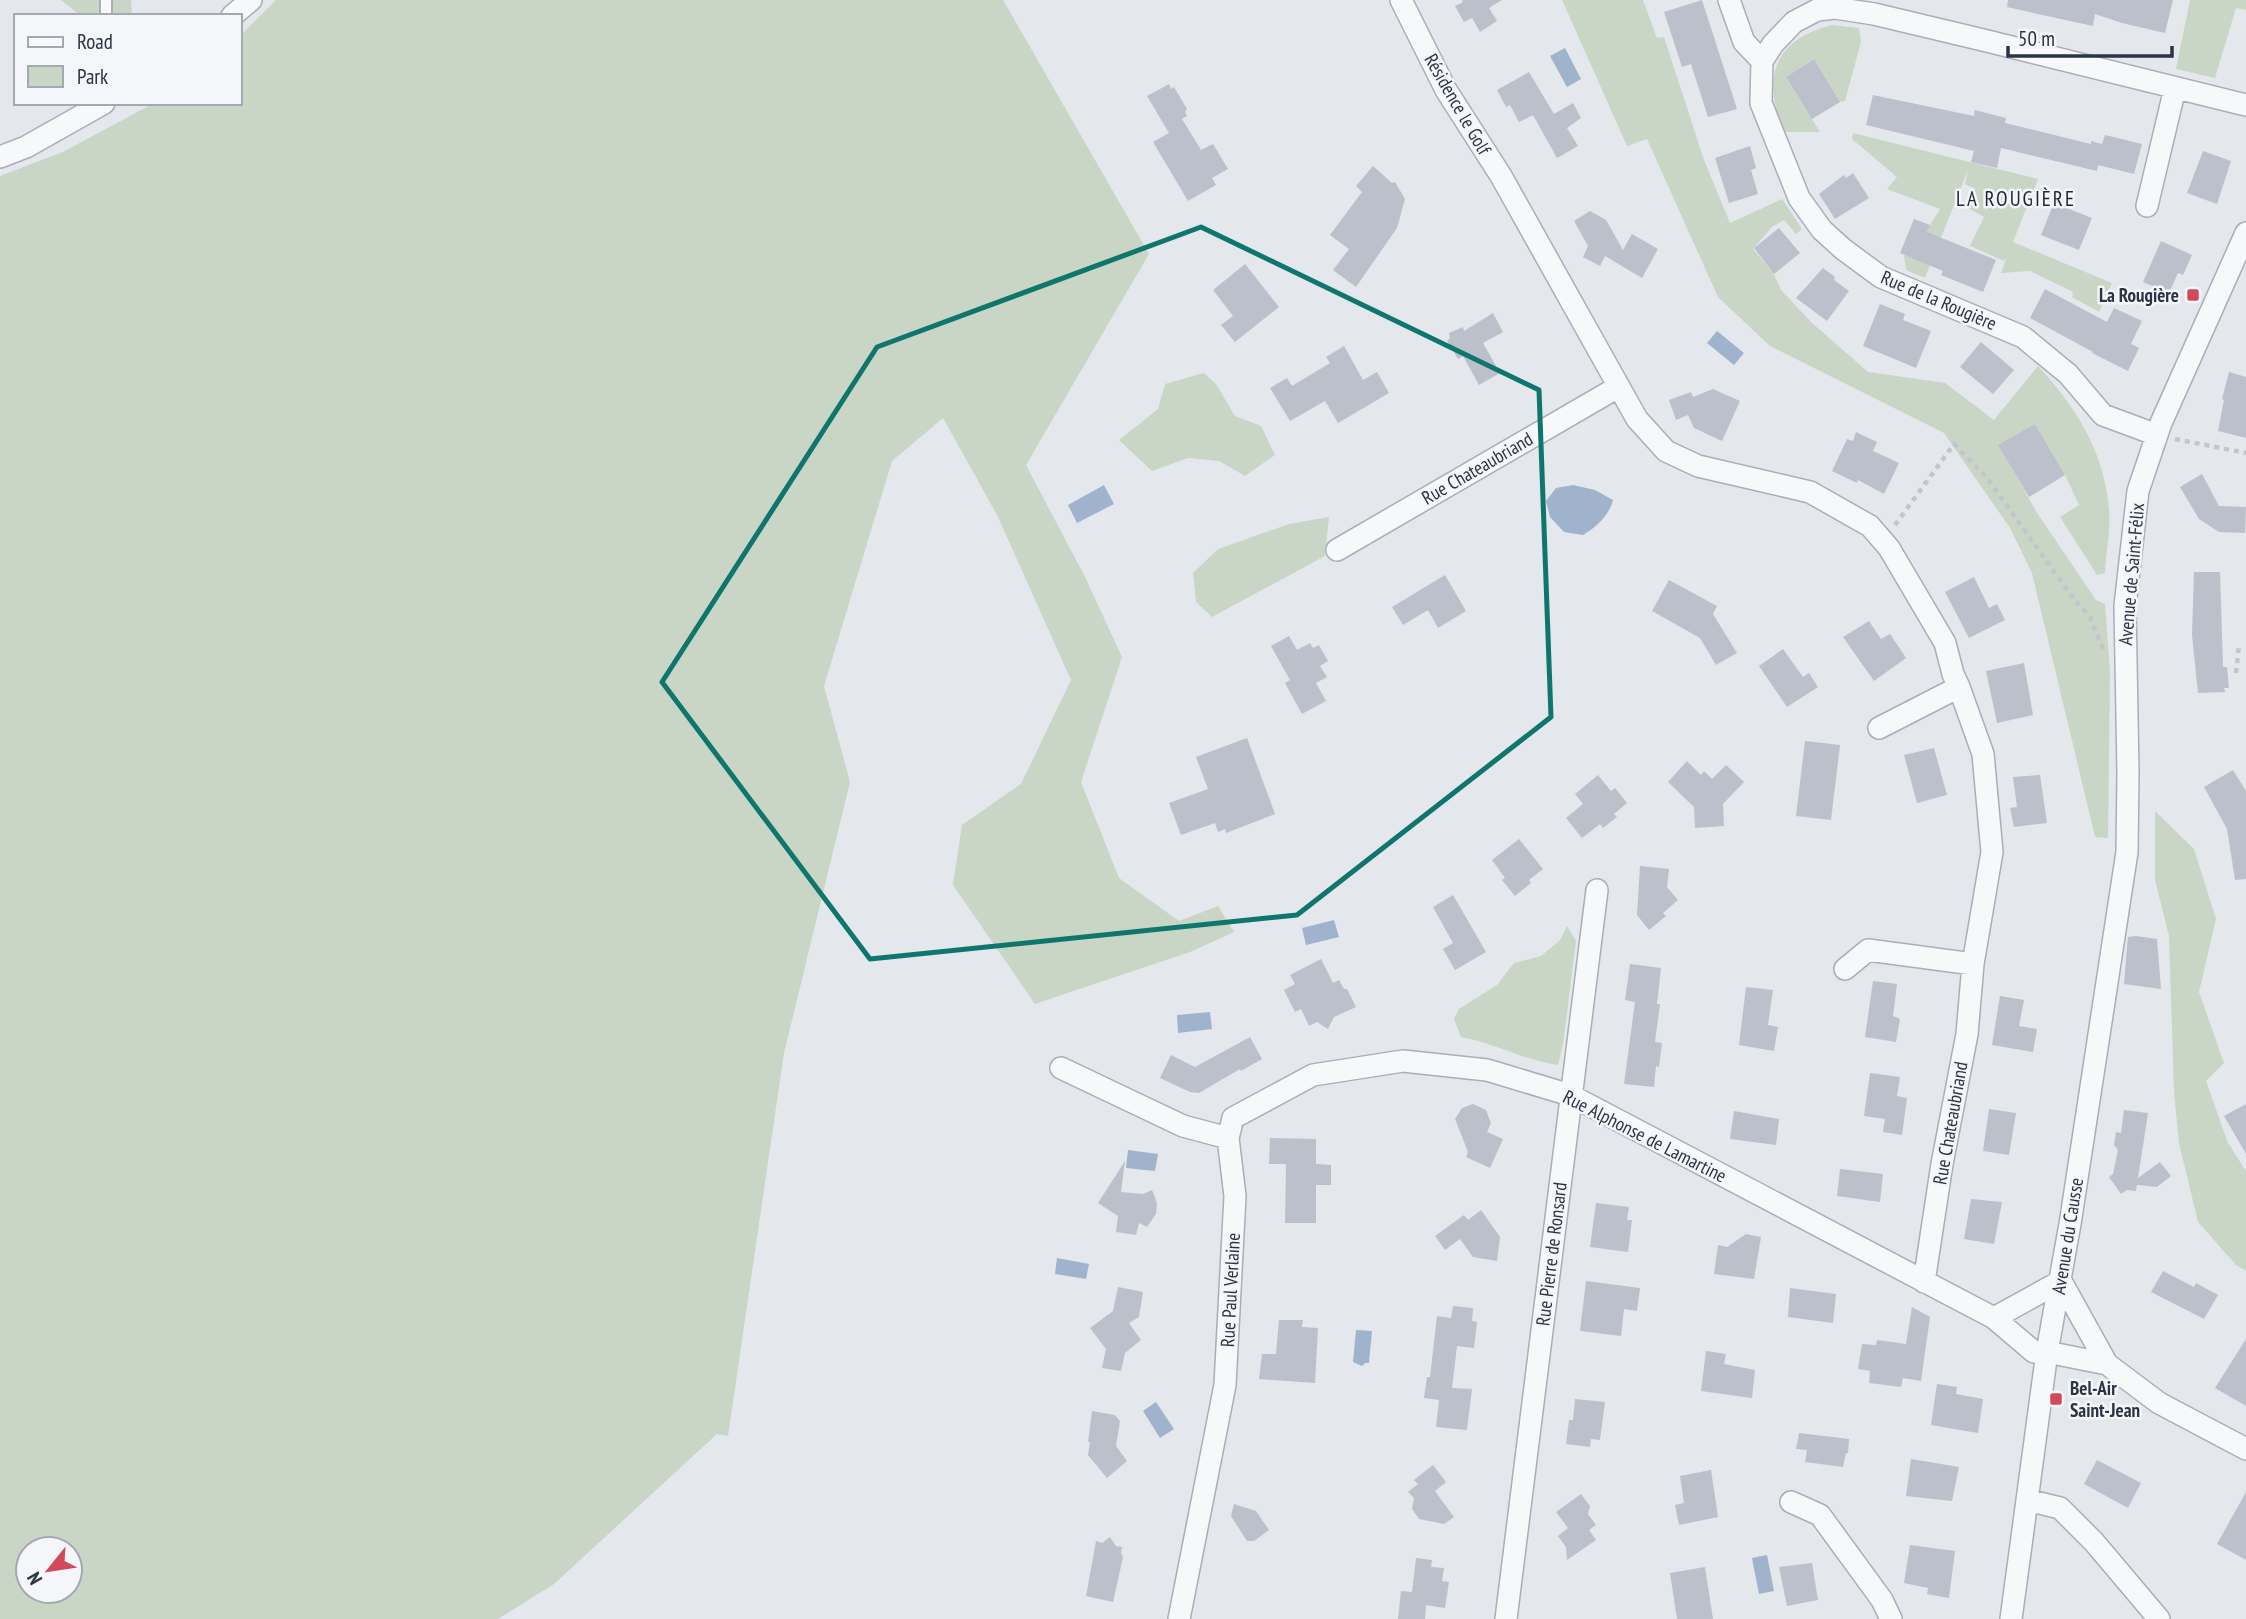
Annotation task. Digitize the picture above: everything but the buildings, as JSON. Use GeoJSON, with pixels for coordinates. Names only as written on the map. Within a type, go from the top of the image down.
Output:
{"type":"FeatureCollection","features":[{"type":"Feature","properties":{"kind":"street"},"geometry":{"type":"LineString","coordinates":[[234,14],[251,0]]}},
{"type":"Feature","properties":{"kind":"street","name":"Résidence le Golf"},"geometry":{"type":"LineString","coordinates":[[1401,0],[1446,90],[1501,176],[1517,207]]}},
{"type":"Feature","properties":{"kind":"street"},"geometry":{"type":"LineString","coordinates":[[1729,0],[1744,42],[1762,61],[1773,44],[1794,22],[1817,10],[1835,8],[1874,14],[2246,106]]}},
{"type":"Feature","properties":{"kind":"street"},"geometry":{"type":"LineString","coordinates":[[1797,0],[1817,10]]}},
{"type":"Feature","properties":{"kind":"street","name":"Rue de la Rougière"},"geometry":{"type":"LineString","coordinates":[[1762,61],[1761,103],[1799,198],[1822,230],[1843,250],[1881,277],[2023,337],[2068,374],[2102,415],[2167,437]]}},
{"type":"Feature","properties":{"kind":"street"},"geometry":{"type":"LineString","coordinates":[[2147,206],[2175,89]]}},
{"type":"Feature","properties":{"kind":"street"},"geometry":{"type":"LineString","coordinates":[[0,157],[26,147],[100,105]]}},
{"type":"Feature","properties":{"kind":"street","name":"Rue Chateaubriand"},"geometry":{"type":"LineString","coordinates":[[1517,207],[1637,419],[1666,451],[1702,468],[1810,492],[1870,526],[1910,582],[1945,643],[1953,674],[1983,754],[1992,852],[1973,964],[1967,1034],[1942,1164],[1924,1282]]}},
{"type":"Feature","properties":{"kind":"street","name":"Avenue de Saint-Félix"},"geometry":{"type":"LineString","coordinates":[[2127,852],[2124,606],[2138,491],[2167,437],[2201,330],[2246,233]]}},
{"type":"Feature","properties":{"kind":"street","name":"Rue Chateaubriand"},"geometry":{"type":"LineString","coordinates":[[1337,550],[1618,387]]}},
{"type":"Feature","properties":{"kind":"street"},"geometry":{"type":"LineString","coordinates":[[1879,728],[1959,687]]}},
{"type":"Feature","properties":{"kind":"street","name":"Avenue du Causse"},"geometry":{"type":"LineString","coordinates":[[2011,1619],[2047,1352],[2061,1281],[2127,852]]}},
{"type":"Feature","properties":{"kind":"street","name":"Rue Pierre de Ronsard"},"geometry":{"type":"LineString","coordinates":[[1506,1619],[1597,890]]}},
{"type":"Feature","properties":{"kind":"street"},"geometry":{"type":"LineString","coordinates":[[1845,970],[1868,950],[1973,964]]}},
{"type":"Feature","properties":{"kind":"street","name":"Rue Alphonse de Lamartine"},"geometry":{"type":"LineString","coordinates":[[1228,1138],[1233,1118],[1313,1074],[1403,1061],[1487,1070],[1570,1095],[1994,1318],[2034,1352],[2047,1352],[2107,1364]]}},
{"type":"Feature","properties":{"kind":"street"},"geometry":{"type":"LineString","coordinates":[[1061,1068],[1183,1126],[1228,1138]]}},
{"type":"Feature","properties":{"kind":"street","name":"Rue Paul Verlaine"},"geometry":{"type":"LineString","coordinates":[[1179,1619],[1225,1385],[1235,1196],[1228,1138]]}},
{"type":"Feature","properties":{"kind":"street"},"geometry":{"type":"LineString","coordinates":[[1994,1318],[2061,1281],[2107,1364],[2159,1403],[2246,1449]]}},
{"type":"Feature","properties":{"kind":"street"},"geometry":{"type":"LineString","coordinates":[[2027,1500],[2060,1508],[2094,1542],[2159,1619]]}},
{"type":"Feature","properties":{"kind":"street"},"geometry":{"type":"LineString","coordinates":[[1791,1502],[1820,1515],[1882,1600],[1891,1619]]}},
{"type":"Feature","properties":{"kind":"path"},"geometry":{"type":"LineString","coordinates":[[2167,437],[2246,453]]}},
{"type":"Feature","properties":{"kind":"path"},"geometry":{"type":"LineString","coordinates":[[1881,538],[1892,530],[1954,444],[1987,478],[2090,617],[2102,649],[2124,673]]}},
{"type":"Feature","properties":{"kind":"path"},"geometry":{"type":"LineString","coordinates":[[2236,673],[2239,645]]}},
{"type":"Feature","properties":{"kind":"highlighted area"},"geometry":{"type":"Polygon","coordinates":[[[1201,227],[1539,390],[1551,717],[1297,915],[870,959],[662,682],[877,347],[1201,227]]]}},
{"type":"Feature","properties":{"kind":"green space"},"geometry":{"type":"Polygon","coordinates":[[[61,0],[131,0],[132,14],[78,14],[61,0]]]}},
{"type":"Feature","properties":{"kind":"green space"},"geometry":{"type":"Polygon","coordinates":[[[276,0],[1003,0],[1149,254],[1026,465],[1085,577],[1122,657],[1081,782],[1119,878],[1179,921],[1218,906],[1234,932],[1190,952],[1035,1004],[953,885],[962,825],[1021,784],[1071,680],[997,515],[943,418],[892,461],[824,686],[850,782],[784,1053],[728,1436],[717,1434],[554,1584],[498,1619],[0,1619],[0,176],[63,152],[150,105],[242,105],[242,34],[276,0]]]}},
{"type":"Feature","properties":{"kind":"green space"},"geometry":{"type":"Polygon","coordinates":[[[1562,0],[1643,0],[1657,38],[1664,37],[1704,160],[1730,223],[1782,199],[1802,229],[1796,234],[1784,220],[1772,227],[1753,249],[1774,274],[1781,290],[1811,322],[1868,372],[1945,383],[1994,420],[2038,366],[2076,414],[2094,448],[2106,487],[2109,532],[2105,573],[2097,575],[2060,517],[2079,505],[2035,424],[1999,445],[2037,513],[2096,600],[2105,604],[2110,672],[2108,838],[2095,837],[2032,573],[2010,528],[1944,433],[1770,346],[1718,297],[1647,139],[1627,146],[1562,0]]]}},
{"type":"Feature","properties":{"kind":"green space"},"geometry":{"type":"Polygon","coordinates":[[[2190,0],[2246,0],[2246,10],[2236,8],[2215,78],[2176,69],[2190,0]]]}},
{"type":"Feature","properties":{"kind":"green space"},"geometry":{"type":"Polygon","coordinates":[[[1832,25],[1859,28],[1861,42],[1845,101],[1840,102],[1814,59],[1786,77],[1820,132],[1783,132],[1774,95],[1774,78],[1778,64],[1785,51],[1796,40],[1832,25]]]}},
{"type":"Feature","properties":{"kind":"green space"},"geometry":{"type":"Polygon","coordinates":[[[1853,133],[2038,179],[2013,242],[2112,283],[2099,312],[2072,297],[2073,292],[2030,271],[2001,273],[2007,257],[2004,261],[1970,246],[1984,217],[1968,208],[1975,189],[1965,184],[1968,170],[1925,278],[1906,270],[1904,255],[1916,259],[1940,209],[1887,189],[1897,177],[1852,139],[1853,133]]]}},
{"type":"Feature","properties":{"kind":"green space"},"geometry":{"type":"Polygon","coordinates":[[[1204,373],[1216,384],[1235,416],[1261,426],[1275,455],[1245,476],[1219,461],[1188,458],[1152,471],[1119,440],[1158,409],[1165,384],[1204,373]]]}},
{"type":"Feature","properties":{"kind":"green space"},"geometry":{"type":"Polygon","coordinates":[[[1329,517],[1325,556],[1212,617],[1196,602],[1193,573],[1218,549],[1289,524],[1329,517]]]}},
{"type":"Feature","properties":{"kind":"green space"},"geometry":{"type":"Polygon","coordinates":[[[2155,811],[2194,849],[2216,919],[2199,992],[2224,1063],[2206,1081],[2228,1143],[2246,1171],[2246,1271],[2236,1265],[2198,1222],[2179,1143],[2174,1093],[2169,936],[2155,880],[2155,811]]]}},
{"type":"Feature","properties":{"kind":"green space"},"geometry":{"type":"Polygon","coordinates":[[[1567,926],[1576,941],[1558,1065],[1461,1037],[1454,1019],[1459,1009],[1497,985],[1514,963],[1541,956],[1560,940],[1567,926]]]}},
{"type":"Feature","properties":{"kind":"water"},"geometry":{"type":"Polygon","coordinates":[[[1565,48],[1581,79],[1567,87],[1550,56],[1565,48]]]}},
{"type":"Feature","properties":{"kind":"water"},"geometry":{"type":"Polygon","coordinates":[[[1717,331],[1744,353],[1734,365],[1707,343],[1717,331]]]}},
{"type":"Feature","properties":{"kind":"water"},"geometry":{"type":"Polygon","coordinates":[[[1104,485],[1114,504],[1077,523],[1068,505],[1104,485]]]}},
{"type":"Feature","properties":{"kind":"water"},"geometry":{"type":"Polygon","coordinates":[[[1573,485],[1595,490],[1613,500],[1601,520],[1583,535],[1564,532],[1550,517],[1546,501],[1556,488],[1573,485]]]}},
{"type":"Feature","properties":{"kind":"water"},"geometry":{"type":"Polygon","coordinates":[[[1334,920],[1339,937],[1306,945],[1302,928],[1334,920]]]}},
{"type":"Feature","properties":{"kind":"water"},"geometry":{"type":"Polygon","coordinates":[[[1210,1012],[1212,1029],[1178,1033],[1177,1015],[1210,1012]]]}},
{"type":"Feature","properties":{"kind":"water"},"geometry":{"type":"Polygon","coordinates":[[[1128,1150],[1158,1154],[1155,1171],[1126,1168],[1128,1150]]]}},
{"type":"Feature","properties":{"kind":"water"},"geometry":{"type":"Polygon","coordinates":[[[1057,1258],[1089,1264],[1086,1279],[1055,1274],[1057,1258]]]}},
{"type":"Feature","properties":{"kind":"water"},"geometry":{"type":"Polygon","coordinates":[[[1356,1330],[1372,1331],[1369,1363],[1362,1366],[1353,1362],[1356,1330]]]}},
{"type":"Feature","properties":{"kind":"water"},"geometry":{"type":"Polygon","coordinates":[[[1156,1402],[1174,1429],[1160,1438],[1143,1411],[1156,1402]]]}},
{"type":"Feature","properties":{"kind":"water"},"geometry":{"type":"Polygon","coordinates":[[[1767,1555],[1774,1591],[1759,1594],[1752,1558],[1767,1555]]]}},
{"type":"Feature","properties":{"kind":"place","name":"La Rougière"},"geometry":{"type":"Point","coordinates":[2193,295]}},
{"type":"Feature","properties":{"kind":"place","name":"Bel-Air Saint-Jean"},"geometry":{"type":"Point","coordinates":[2056,1399]}},
{"type":"Feature","properties":{"kind":"district","name":"LA ROUGIÈRE"},"geometry":{"type":"Point","coordinates":[2016,198]}}]}
